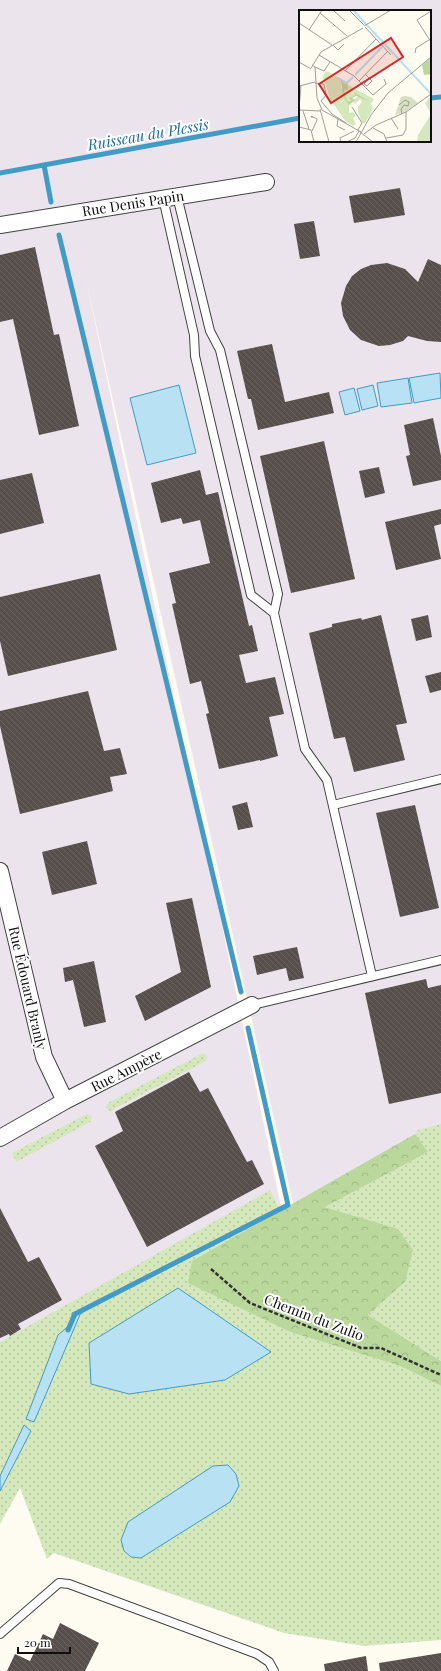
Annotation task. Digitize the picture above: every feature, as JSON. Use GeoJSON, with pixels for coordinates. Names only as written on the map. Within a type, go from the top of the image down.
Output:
{"type":"FeatureCollection","features":[{"type":"Feature","properties":{"kind":"street","name":"Rue Denis Papin"},"geometry":{"type":"LineString","coordinates":[[0,225],[266,182]]}},
{"type":"Feature","properties":{"kind":"street","name":"Rue Édouard Branly"},"geometry":{"type":"LineString","coordinates":[[0,871],[44,1057],[65,1101]]}},
{"type":"Feature","properties":{"kind":"street","name":"Rue Ampère"},"geometry":{"type":"LineString","coordinates":[[0,1138],[65,1101],[252,1005]]}},
{"type":"Feature","properties":{"kind":"lane"},"geometry":{"type":"LineString","coordinates":[[170,197],[194,335],[195,356],[251,595],[274,613]]}},
{"type":"Feature","properties":{"kind":"lane"},"geometry":{"type":"LineString","coordinates":[[170,197],[210,331],[220,350],[278,594],[274,613],[306,749],[327,780],[372,976]]}},
{"type":"Feature","properties":{"kind":"lane"},"geometry":{"type":"LineString","coordinates":[[333,805],[441,779]]}},
{"type":"Feature","properties":{"kind":"lane"},"geometry":{"type":"LineString","coordinates":[[252,1005],[441,960]]}},
{"type":"Feature","properties":{"kind":"lane"},"geometry":{"type":"LineString","coordinates":[[0,1634],[60,1583],[69,1584],[257,1654],[269,1662],[274,1671]]}},
{"type":"Feature","properties":{"kind":"path","name":"Chemin du Zulio"},"geometry":{"type":"LineString","coordinates":[[212,1269],[250,1303],[361,1348],[381,1348],[441,1376]]}},
{"type":"Feature","properties":{"kind":"shaded area"},"geometry":{"type":"Polygon","coordinates":[[[0,0],[441,0],[441,1128],[294,1208],[85,275],[283,1216],[0,1375],[0,0]]]}},
{"type":"Feature","properties":{"kind":"green space"},"geometry":{"type":"Polygon","coordinates":[[[203,1053],[207,1056],[206,1061],[112,1110],[109,1111],[106,1108],[108,1103],[203,1053]]]}},
{"type":"Feature","properties":{"kind":"green space"},"geometry":{"type":"Polygon","coordinates":[[[87,1114],[92,1116],[90,1122],[16,1162],[12,1153],[87,1114]]]}},
{"type":"Feature","properties":{"kind":"green space"},"geometry":{"type":"Polygon","coordinates":[[[441,1124],[441,1361],[368,1315],[405,1282],[355,1216],[325,1207],[427,1152],[415,1134],[418,1130],[441,1124]]]}},
{"type":"Feature","properties":{"kind":"green space"},"geometry":{"type":"Polygon","coordinates":[[[415,1134],[428,1152],[325,1207],[398,1229],[413,1250],[405,1282],[368,1315],[441,1361],[441,1386],[400,1366],[290,1332],[188,1283],[192,1261],[415,1134]]]}},
{"type":"Feature","properties":{"kind":"green space"},"geometry":{"type":"Polygon","coordinates":[[[270,1190],[280,1211],[192,1261],[189,1283],[290,1332],[400,1366],[441,1386],[441,1640],[364,1646],[284,1633],[54,1553],[47,1559],[20,1488],[0,1524],[0,1342],[270,1190]]]}},
{"type":"Feature","properties":{"kind":"water"},"geometry":{"type":"Polygon","coordinates":[[[440,373],[441,398],[414,403],[409,378],[440,373]]]}},
{"type":"Feature","properties":{"kind":"water"},"geometry":{"type":"Polygon","coordinates":[[[408,378],[412,403],[381,407],[377,383],[408,378]]]}},
{"type":"Feature","properties":{"kind":"water"},"geometry":{"type":"Polygon","coordinates":[[[179,385],[196,453],[147,465],[130,398],[179,385]]]}},
{"type":"Feature","properties":{"kind":"water"},"geometry":{"type":"Polygon","coordinates":[[[373,385],[378,406],[362,410],[357,389],[373,385]]]}},
{"type":"Feature","properties":{"kind":"water"},"geometry":{"type":"Polygon","coordinates":[[[354,388],[360,411],[345,415],[339,392],[354,388]]]}},
{"type":"Feature","properties":{"kind":"water"},"geometry":{"type":"Polygon","coordinates":[[[178,1288],[271,1352],[225,1380],[129,1394],[91,1384],[89,1343],[178,1288]]]}},
{"type":"Feature","properties":{"kind":"water"},"geometry":{"type":"Polygon","coordinates":[[[82,1310],[34,1422],[26,1419],[58,1335],[72,1323],[72,1313],[82,1310]]]}},
{"type":"Feature","properties":{"kind":"water"},"geometry":{"type":"Polygon","coordinates":[[[24,1425],[31,1431],[0,1491],[0,1476],[24,1425]]]}},
{"type":"Feature","properties":{"kind":"water"},"geometry":{"type":"Polygon","coordinates":[[[228,1465],[236,1474],[239,1486],[230,1502],[141,1558],[131,1557],[124,1551],[121,1540],[128,1522],[213,1466],[228,1465]]]}},
{"type":"Feature","properties":{"kind":"building"},"geometry":{"type":"Polygon","coordinates":[[[400,188],[405,215],[354,223],[349,196],[400,188]]]}},
{"type":"Feature","properties":{"kind":"building"},"geometry":{"type":"Polygon","coordinates":[[[314,221],[320,256],[300,259],[294,224],[314,221]]]}},
{"type":"Feature","properties":{"kind":"building"},"geometry":{"type":"Polygon","coordinates":[[[35,247],[54,335],[59,334],[79,426],[39,435],[13,319],[0,322],[0,255],[35,247]]]}},
{"type":"Feature","properties":{"kind":"building"},"geometry":{"type":"Polygon","coordinates":[[[428,259],[441,265],[441,342],[427,341],[408,336],[403,341],[390,345],[379,346],[361,340],[350,330],[343,316],[341,303],[346,286],[352,276],[361,269],[371,265],[387,263],[405,269],[418,282],[428,259]]]}},
{"type":"Feature","properties":{"kind":"building"},"geometry":{"type":"Polygon","coordinates":[[[272,344],[285,402],[329,392],[334,413],[258,430],[251,399],[248,399],[237,351],[272,344]]]}},
{"type":"Feature","properties":{"kind":"building"},"geometry":{"type":"Polygon","coordinates":[[[433,418],[441,456],[441,480],[413,486],[406,456],[410,455],[404,425],[433,418]]]}},
{"type":"Feature","properties":{"kind":"building"},"geometry":{"type":"Polygon","coordinates":[[[324,441],[355,579],[291,593],[260,456],[324,441]]]}},
{"type":"Feature","properties":{"kind":"building"},"geometry":{"type":"Polygon","coordinates":[[[379,467],[385,493],[365,498],[359,471],[379,467]]]}},
{"type":"Feature","properties":{"kind":"building"},"geometry":{"type":"Polygon","coordinates":[[[200,470],[206,495],[218,492],[249,626],[252,625],[258,651],[239,655],[246,683],[275,677],[284,714],[269,717],[278,756],[219,769],[206,714],[209,713],[201,681],[190,684],[172,604],[176,603],[169,573],[210,563],[200,520],[183,524],[181,518],[161,523],[151,483],[200,470]]]}},
{"type":"Feature","properties":{"kind":"building"},"geometry":{"type":"Polygon","coordinates":[[[32,473],[44,523],[0,534],[0,480],[32,473]]]}},
{"type":"Feature","properties":{"kind":"building"},"geometry":{"type":"Polygon","coordinates":[[[441,509],[441,524],[434,526],[441,559],[396,570],[385,522],[441,509]]]}},
{"type":"Feature","properties":{"kind":"building"},"geometry":{"type":"Polygon","coordinates":[[[100,574],[117,650],[8,676],[0,641],[0,597],[100,574]]]}},
{"type":"Feature","properties":{"kind":"building"},"geometry":{"type":"Polygon","coordinates":[[[381,615],[407,723],[396,725],[405,760],[354,772],[345,737],[334,739],[309,633],[332,627],[332,624],[361,618],[362,620],[381,615]]]}},
{"type":"Feature","properties":{"kind":"building"},"geometry":{"type":"Polygon","coordinates":[[[428,615],[432,637],[416,641],[411,619],[428,615]]]}},
{"type":"Feature","properties":{"kind":"building"},"geometry":{"type":"Polygon","coordinates":[[[441,672],[441,690],[430,693],[425,676],[441,672]]]}},
{"type":"Feature","properties":{"kind":"building"},"geometry":{"type":"Polygon","coordinates":[[[88,691],[104,751],[120,748],[127,774],[110,777],[113,791],[20,814],[0,726],[0,711],[88,691]]]}},
{"type":"Feature","properties":{"kind":"building"},"geometry":{"type":"Polygon","coordinates":[[[247,802],[253,827],[238,830],[232,806],[247,802]]]}},
{"type":"Feature","properties":{"kind":"building"},"geometry":{"type":"Polygon","coordinates":[[[415,805],[439,908],[400,917],[376,813],[415,805]]]}},
{"type":"Feature","properties":{"kind":"building"},"geometry":{"type":"Polygon","coordinates":[[[87,841],[97,884],[52,895],[42,852],[87,841]]]}},
{"type":"Feature","properties":{"kind":"building"},"geometry":{"type":"Polygon","coordinates":[[[192,898],[211,987],[145,1021],[135,996],[181,972],[166,903],[192,898]]]}},
{"type":"Feature","properties":{"kind":"building"},"geometry":{"type":"Polygon","coordinates":[[[297,947],[304,978],[289,981],[286,968],[257,975],[253,956],[297,947]]]}},
{"type":"Feature","properties":{"kind":"building"},"geometry":{"type":"Polygon","coordinates":[[[94,961],[106,1022],[84,1027],[73,980],[65,982],[63,968],[94,961]]]}},
{"type":"Feature","properties":{"kind":"building"},"geometry":{"type":"Polygon","coordinates":[[[426,979],[428,988],[441,985],[441,1093],[389,1104],[365,993],[426,979]]]}},
{"type":"Feature","properties":{"kind":"building"},"geometry":{"type":"Polygon","coordinates":[[[189,1072],[200,1092],[208,1088],[247,1162],[252,1160],[264,1184],[147,1247],[95,1146],[123,1131],[115,1112],[189,1072]]]}},
{"type":"Feature","properties":{"kind":"building"},"geometry":{"type":"Polygon","coordinates":[[[0,1208],[28,1262],[39,1257],[62,1300],[18,1324],[21,1329],[10,1336],[9,1334],[0,1338],[0,1208]]]}},
{"type":"Feature","properties":{"kind":"building"},"geometry":{"type":"Polygon","coordinates":[[[60,1623],[99,1643],[85,1671],[7,1671],[15,1654],[30,1661],[43,1634],[53,1639],[60,1623]]]}},
{"type":"Feature","properties":{"kind":"building"},"geometry":{"type":"Polygon","coordinates":[[[441,1653],[441,1671],[380,1671],[379,1663],[441,1653]]]}},
{"type":"Feature","properties":{"kind":"building"},"geometry":{"type":"Polygon","coordinates":[[[366,1656],[368,1671],[325,1671],[324,1664],[366,1656]]]}},
{"type":"Feature","properties":{"kind":"waterway","name":"Ruisseau du Plessis"},"geometry":{"type":"LineString","coordinates":[[431,98],[441,97]]}},
{"type":"Feature","properties":{"kind":"waterway","name":"Ruisseau du Plessis"},"geometry":{"type":"LineString","coordinates":[[0,173],[299,118]]}},
{"type":"Feature","properties":{"kind":"waterway"},"geometry":{"type":"LineString","coordinates":[[44,165],[51,202]]}},
{"type":"Feature","properties":{"kind":"waterway"},"geometry":{"type":"LineString","coordinates":[[59,235],[241,992]]}},
{"type":"Feature","properties":{"kind":"waterway"},"geometry":{"type":"LineString","coordinates":[[68,1330],[75,1314],[288,1205],[248,1028]]}}]}
